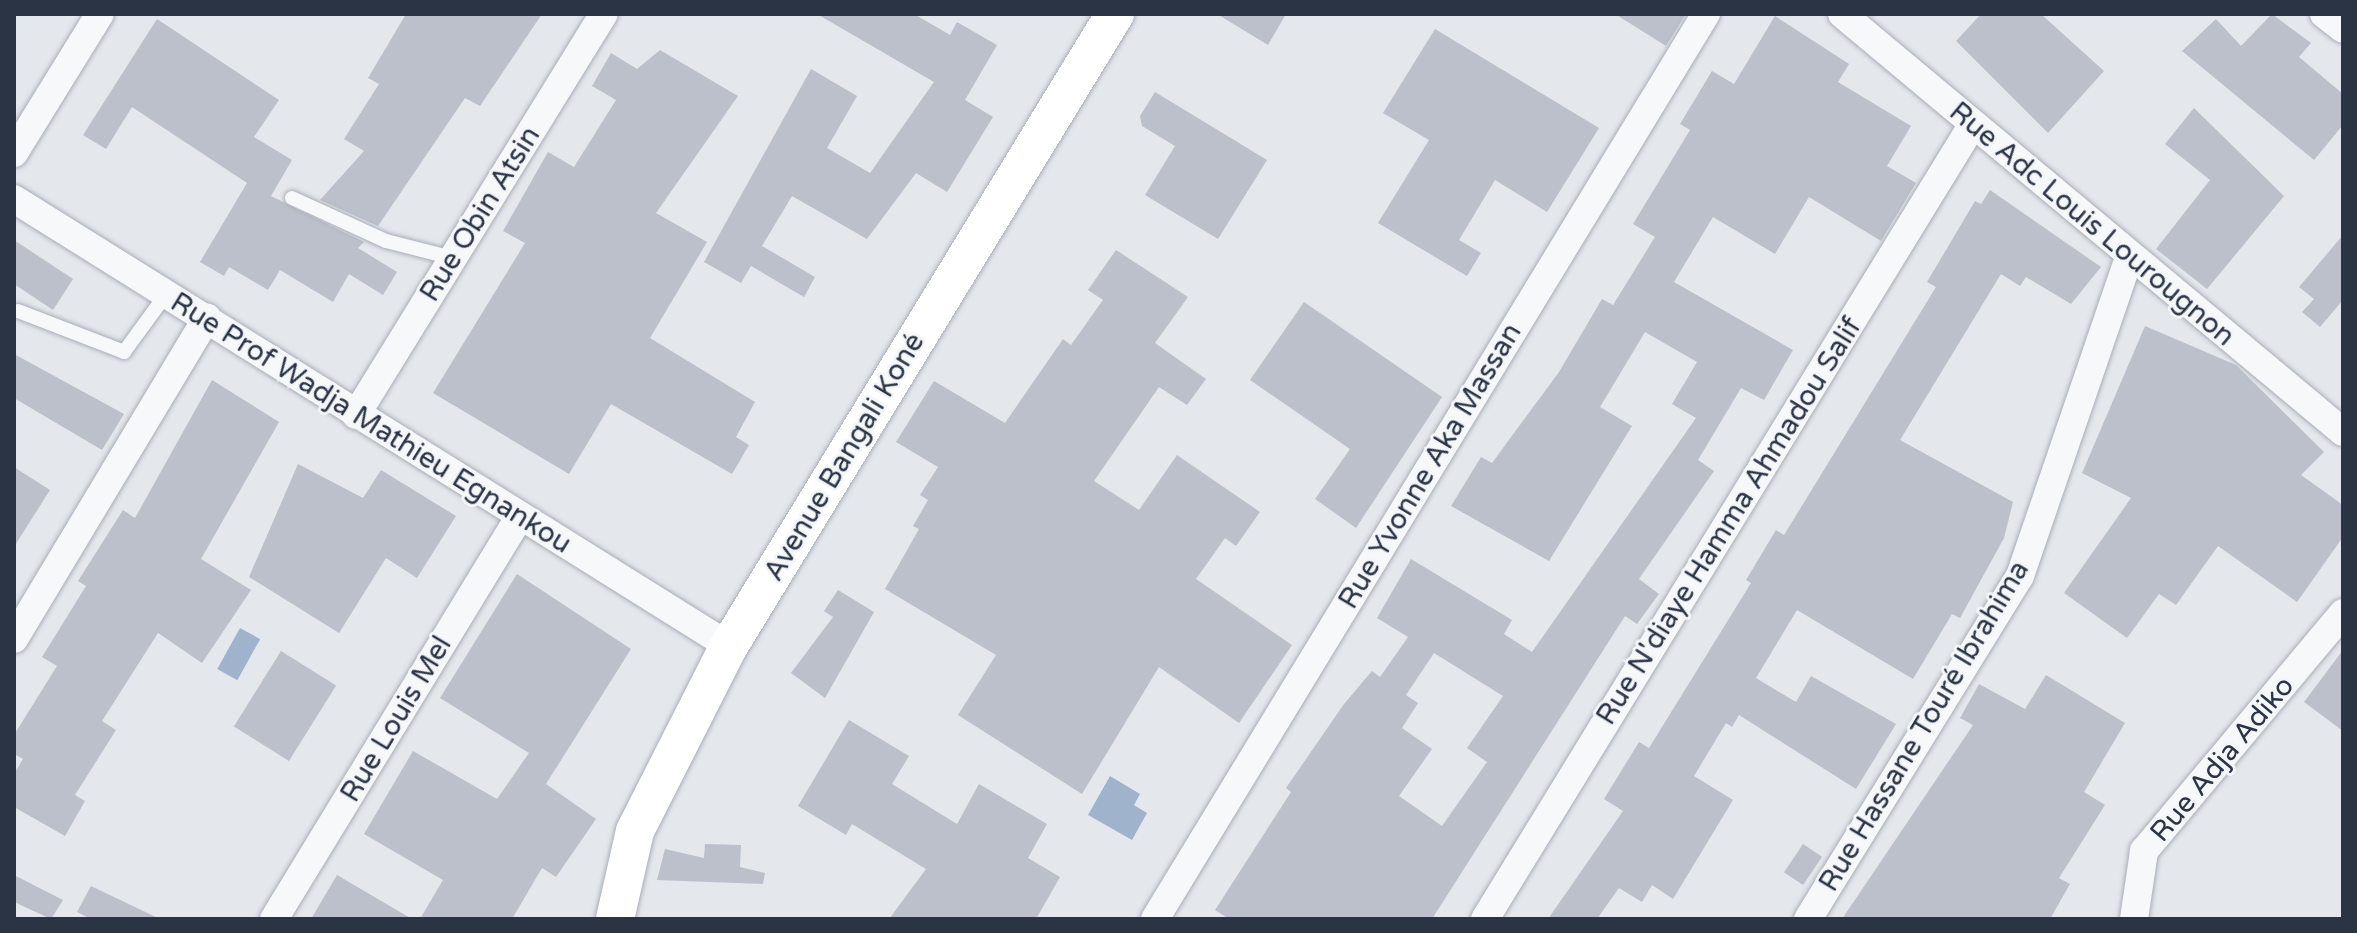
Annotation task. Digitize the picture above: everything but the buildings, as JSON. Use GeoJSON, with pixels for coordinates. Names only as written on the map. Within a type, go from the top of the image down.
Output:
{"type":"FeatureCollection","features":[{"type":"Feature","properties":{"kind":"street","name":"Rue Obin Atsin"},"geometry":{"type":"LineString","coordinates":[[356,415],[604,14]]}},
{"type":"Feature","properties":{"kind":"street","name":"Avenue Bangali Koné"},"geometry":{"type":"LineString","coordinates":[[615,919],[621,873],[645,808],[729,646],[1115,14]]}},
{"type":"Feature","properties":{"kind":"street","name":"Rue Yvonne Aka Massan"},"geometry":{"type":"LineString","coordinates":[[1155,919],[1706,14]]}},
{"type":"Feature","properties":{"kind":"street","name":"Rue Adc Louis Lourougnon"},"geometry":{"type":"LineString","coordinates":[[1842,14],[2129,258],[2343,432]]}},
{"type":"Feature","properties":{"kind":"street"},"geometry":{"type":"LineString","coordinates":[[2324,14],[2343,29]]}},
{"type":"Feature","properties":{"kind":"street"},"geometry":{"type":"LineString","coordinates":[[14,153],[90,17]]}},
{"type":"Feature","properties":{"kind":"street","name":"Rue N'diaye Hamma Ahmadou Salif"},"geometry":{"type":"LineString","coordinates":[[1485,919],[1973,124]]}},
{"type":"Feature","properties":{"kind":"street","name":"Rue Prof Wadja Mathieu Egnankou"},"geometry":{"type":"LineString","coordinates":[[14,199],[207,318],[519,518],[729,646]]}},
{"type":"Feature","properties":{"kind":"street","name":"Rue Hassane Touré Ibrahima"},"geometry":{"type":"LineString","coordinates":[[1808,919],[2020,576],[2129,258]]}},
{"type":"Feature","properties":{"kind":"street"},"geometry":{"type":"LineString","coordinates":[[14,639],[207,318]]}},
{"type":"Feature","properties":{"kind":"street","name":"Rue Louis Mel"},"geometry":{"type":"LineString","coordinates":[[274,919],[519,518]]}},
{"type":"Feature","properties":{"kind":"street","name":"Rue Adja Adiko"},"geometry":{"type":"LineString","coordinates":[[2134,919],[2144,851],[2343,613]]}},
{"type":"Feature","properties":{"kind":"lane"},"geometry":{"type":"LineString","coordinates":[[292,198],[386,241],[453,258]]}},
{"type":"Feature","properties":{"kind":"lane"},"geometry":{"type":"LineString","coordinates":[[18,311],[124,352],[167,293]]}},
{"type":"Feature","properties":{"kind":"water"},"geometry":{"type":"Polygon","coordinates":[[[240,628],[260,639],[237,680],[217,669],[240,628]]]}},
{"type":"Feature","properties":{"kind":"water"},"geometry":{"type":"Polygon","coordinates":[[[1110,776],[1140,794],[1134,805],[1147,813],[1132,840],[1088,815],[1110,776]]]}}]}
